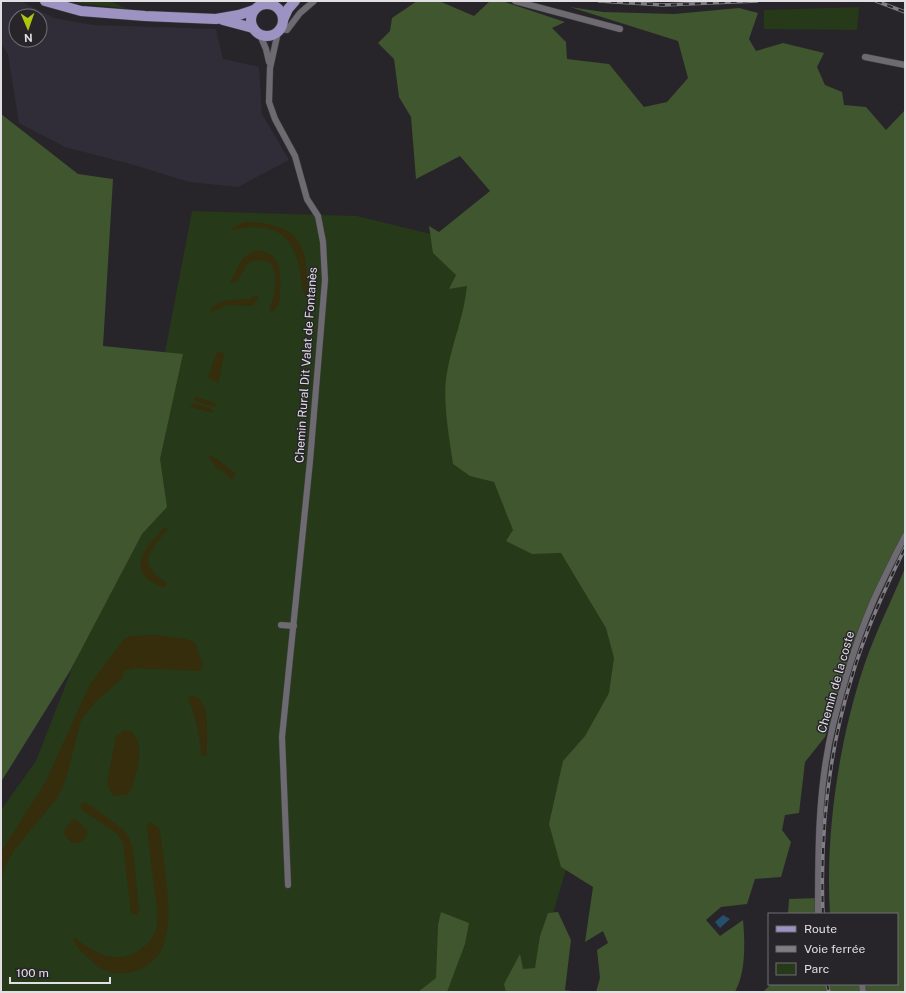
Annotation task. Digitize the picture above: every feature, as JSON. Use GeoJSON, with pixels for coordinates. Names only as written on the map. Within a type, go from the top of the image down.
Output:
{"type":"FeatureCollection","features":[{"type":"Feature","properties":{"kind":"main road"},"geometry":{"type":"LineString","coordinates":[[45,1],[81,11],[106,14],[216,19],[239,15],[263,5],[279,3],[282,13],[281,27]]}},
{"type":"Feature","properties":{"kind":"main road"},"geometry":{"type":"LineString","coordinates":[[216,19],[257,31],[268,36],[281,27],[288,9],[295,1]]}},
{"type":"Feature","properties":{"kind":"main road"},"geometry":{"type":"LineString","coordinates":[[254,10],[251,18],[257,31]]}},
{"type":"Feature","properties":{"kind":"street"},"geometry":{"type":"LineString","coordinates":[[281,27],[287,30],[300,13],[314,1]]}},
{"type":"Feature","properties":{"kind":"street"},"geometry":{"type":"LineString","coordinates":[[515,1],[620,29]]}},
{"type":"Feature","properties":{"kind":"street","name":"Chemin Rural Dit Valat de Fontanès"},"geometry":{"type":"LineString","coordinates":[[281,27],[270,68],[269,102],[275,119],[295,156],[307,199],[318,216],[325,262],[323,318],[282,749],[288,885]]}},
{"type":"Feature","properties":{"kind":"street","name":"Chemin Rural Dit Valat de Fontanès"},"geometry":{"type":"LineString","coordinates":[[257,31],[266,49],[270,68]]}},
{"type":"Feature","properties":{"kind":"street"},"geometry":{"type":"LineString","coordinates":[[865,57],[905,65]]}},
{"type":"Feature","properties":{"kind":"street","name":"Chemin de la coste"},"geometry":{"type":"LineString","coordinates":[[818,913],[818,841],[826,767],[833,725],[861,632],[905,536]]}},
{"type":"Feature","properties":{"kind":"street"},"geometry":{"type":"LineString","coordinates":[[281,624],[294,626]]}},
{"type":"Feature","properties":{"kind":"shaded area"},"geometry":{"type":"Polygon","coordinates":[[[1,1],[20,1],[34,8],[8,8],[8,48],[48,48],[48,15],[54,18],[93,25],[216,29],[223,59],[259,67],[262,114],[289,160],[238,187],[189,182],[134,165],[65,147],[19,123],[8,54],[1,44],[1,1]]]}},
{"type":"Feature","properties":{"kind":"green space"},"geometry":{"type":"Polygon","coordinates":[[[73,1],[109,1],[128,9],[79,3],[73,1]]]}},
{"type":"Feature","properties":{"kind":"green space"},"geometry":{"type":"Polygon","coordinates":[[[417,1],[439,1],[474,16],[490,1],[502,1],[565,22],[552,28],[566,42],[567,59],[609,64],[644,107],[667,102],[688,78],[678,41],[570,7],[603,12],[674,14],[739,8],[758,13],[749,39],[756,51],[783,43],[824,53],[817,67],[825,85],[842,92],[844,105],[866,107],[886,130],[905,110],[905,538],[873,603],[825,737],[805,762],[799,813],[785,815],[782,830],[791,842],[781,877],[755,879],[747,904],[721,907],[706,920],[720,936],[743,920],[743,966],[739,984],[735,992],[596,992],[600,978],[597,950],[608,943],[603,931],[585,942],[593,887],[561,867],[549,824],[563,761],[585,736],[609,693],[614,658],[606,628],[561,553],[532,554],[506,541],[513,530],[494,482],[470,476],[453,464],[445,394],[449,361],[463,308],[467,286],[449,289],[456,275],[433,253],[429,226],[439,232],[490,191],[460,156],[416,179],[411,117],[399,97],[394,59],[378,43],[390,31],[392,18],[417,1]]]}},
{"type":"Feature","properties":{"kind":"green space"},"geometry":{"type":"Polygon","coordinates":[[[859,7],[857,30],[764,29],[764,10],[859,7]]]}},
{"type":"Feature","properties":{"kind":"green space"},"geometry":{"type":"Polygon","coordinates":[[[1,114],[78,174],[113,179],[103,346],[183,354],[160,459],[167,507],[142,534],[70,671],[1,782],[1,114]]]}},
{"type":"Feature","properties":{"kind":"green space"},"geometry":{"type":"Polygon","coordinates":[[[192,211],[357,216],[447,238],[564,376],[627,690],[580,821],[543,948],[536,992],[1,992],[1,810],[36,761],[106,581],[144,462],[192,211]]]}},
{"type":"Feature","properties":{"kind":"green space"},"geometry":{"type":"Polygon","coordinates":[[[905,568],[905,992],[763,992],[770,985],[898,985],[898,913],[830,913],[829,883],[832,819],[841,755],[856,692],[869,651],[905,568]]]}},
{"type":"Feature","properties":{"kind":"green space"},"geometry":{"type":"Polygon","coordinates":[[[818,898],[818,913],[788,913],[789,899],[818,898]]]}},
{"type":"Feature","properties":{"kind":"green space"},"geometry":{"type":"Polygon","coordinates":[[[441,912],[469,923],[465,944],[447,992],[418,992],[436,978],[438,925],[441,912]]]}},
{"type":"Feature","properties":{"kind":"green space"},"geometry":{"type":"Polygon","coordinates":[[[558,912],[571,940],[565,990],[578,992],[506,992],[504,984],[520,954],[523,969],[535,968],[540,936],[548,913],[558,912]]]}},
{"type":"Feature","properties":{"kind":"sand"},"geometry":{"type":"Polygon","coordinates":[[[244,222],[263,223],[277,226],[288,231],[296,239],[302,248],[305,261],[307,293],[304,294],[303,292],[297,258],[287,239],[279,233],[268,229],[252,227],[233,230],[232,228],[244,222]]]}},
{"type":"Feature","properties":{"kind":"sand"},"geometry":{"type":"Polygon","coordinates":[[[257,251],[270,254],[274,258],[279,268],[280,295],[277,307],[272,312],[269,310],[273,299],[275,275],[271,264],[263,260],[251,261],[240,278],[230,283],[243,259],[247,255],[257,251]]]}},
{"type":"Feature","properties":{"kind":"sand"},"geometry":{"type":"Polygon","coordinates":[[[258,295],[258,299],[252,306],[227,305],[210,313],[212,308],[220,302],[248,299],[258,295]]]}},
{"type":"Feature","properties":{"kind":"sand"},"geometry":{"type":"Polygon","coordinates":[[[218,352],[225,354],[218,385],[218,383],[208,377],[218,352]]]}},
{"type":"Feature","properties":{"kind":"sand"},"geometry":{"type":"Polygon","coordinates":[[[197,397],[215,403],[216,406],[214,407],[195,401],[194,398],[197,397]]]}},
{"type":"Feature","properties":{"kind":"sand"},"geometry":{"type":"Polygon","coordinates":[[[194,403],[212,409],[213,413],[191,407],[194,403]]]}},
{"type":"Feature","properties":{"kind":"sand"},"geometry":{"type":"Polygon","coordinates":[[[208,457],[214,457],[236,474],[232,479],[216,467],[208,457]]]}},
{"type":"Feature","properties":{"kind":"sand"},"geometry":{"type":"Polygon","coordinates":[[[165,527],[168,529],[155,544],[148,557],[148,563],[151,569],[157,576],[167,583],[164,588],[152,582],[144,575],[141,568],[141,560],[144,552],[165,527]]]}},
{"type":"Feature","properties":{"kind":"sand"},"geometry":{"type":"Polygon","coordinates":[[[156,635],[186,639],[195,643],[203,666],[199,671],[136,668],[124,671],[123,678],[95,702],[81,720],[66,778],[58,797],[15,849],[6,864],[1,880],[1,852],[46,781],[90,684],[124,639],[130,636],[156,635]]]}},
{"type":"Feature","properties":{"kind":"sand"},"geometry":{"type":"Polygon","coordinates":[[[191,696],[198,698],[205,710],[207,753],[205,756],[201,755],[197,726],[188,699],[191,696]]]}},
{"type":"Feature","properties":{"kind":"sand"},"geometry":{"type":"Polygon","coordinates":[[[124,730],[132,732],[136,738],[139,745],[139,760],[131,789],[128,794],[117,796],[112,794],[107,783],[116,736],[124,730]]]}},
{"type":"Feature","properties":{"kind":"sand"},"geometry":{"type":"Polygon","coordinates":[[[85,802],[115,823],[128,836],[132,850],[135,872],[139,912],[137,915],[131,913],[123,842],[116,833],[81,809],[81,804],[85,802]]]}},
{"type":"Feature","properties":{"kind":"sand"},"geometry":{"type":"Polygon","coordinates":[[[74,819],[87,830],[87,836],[79,843],[72,843],[63,833],[69,823],[74,819]]]}},
{"type":"Feature","properties":{"kind":"sand"},"geometry":{"type":"Polygon","coordinates":[[[149,822],[159,828],[161,839],[168,906],[167,932],[160,952],[147,966],[130,972],[111,972],[100,968],[84,955],[76,945],[73,938],[74,937],[98,953],[112,957],[127,956],[137,952],[150,940],[156,930],[158,915],[147,826],[149,822]]]}},
{"type":"Feature","properties":{"kind":"water"},"geometry":{"type":"Polygon","coordinates":[[[723,915],[730,919],[720,928],[715,922],[723,915]]]}},
{"type":"Feature","properties":{"kind":"railway"},"geometry":{"type":"LineString","coordinates":[[599,1],[663,5],[757,1]]}},
{"type":"Feature","properties":{"kind":"railway"},"geometry":{"type":"LineString","coordinates":[[876,1],[905,12]]}},
{"type":"Feature","properties":{"kind":"railway"},"geometry":{"type":"LineString","coordinates":[[823,913],[822,885],[824,825],[836,737],[856,663],[868,629],[905,548]]}},
{"type":"Feature","properties":{"kind":"railway"},"geometry":{"type":"LineString","coordinates":[[827,985],[829,992]]}}]}
